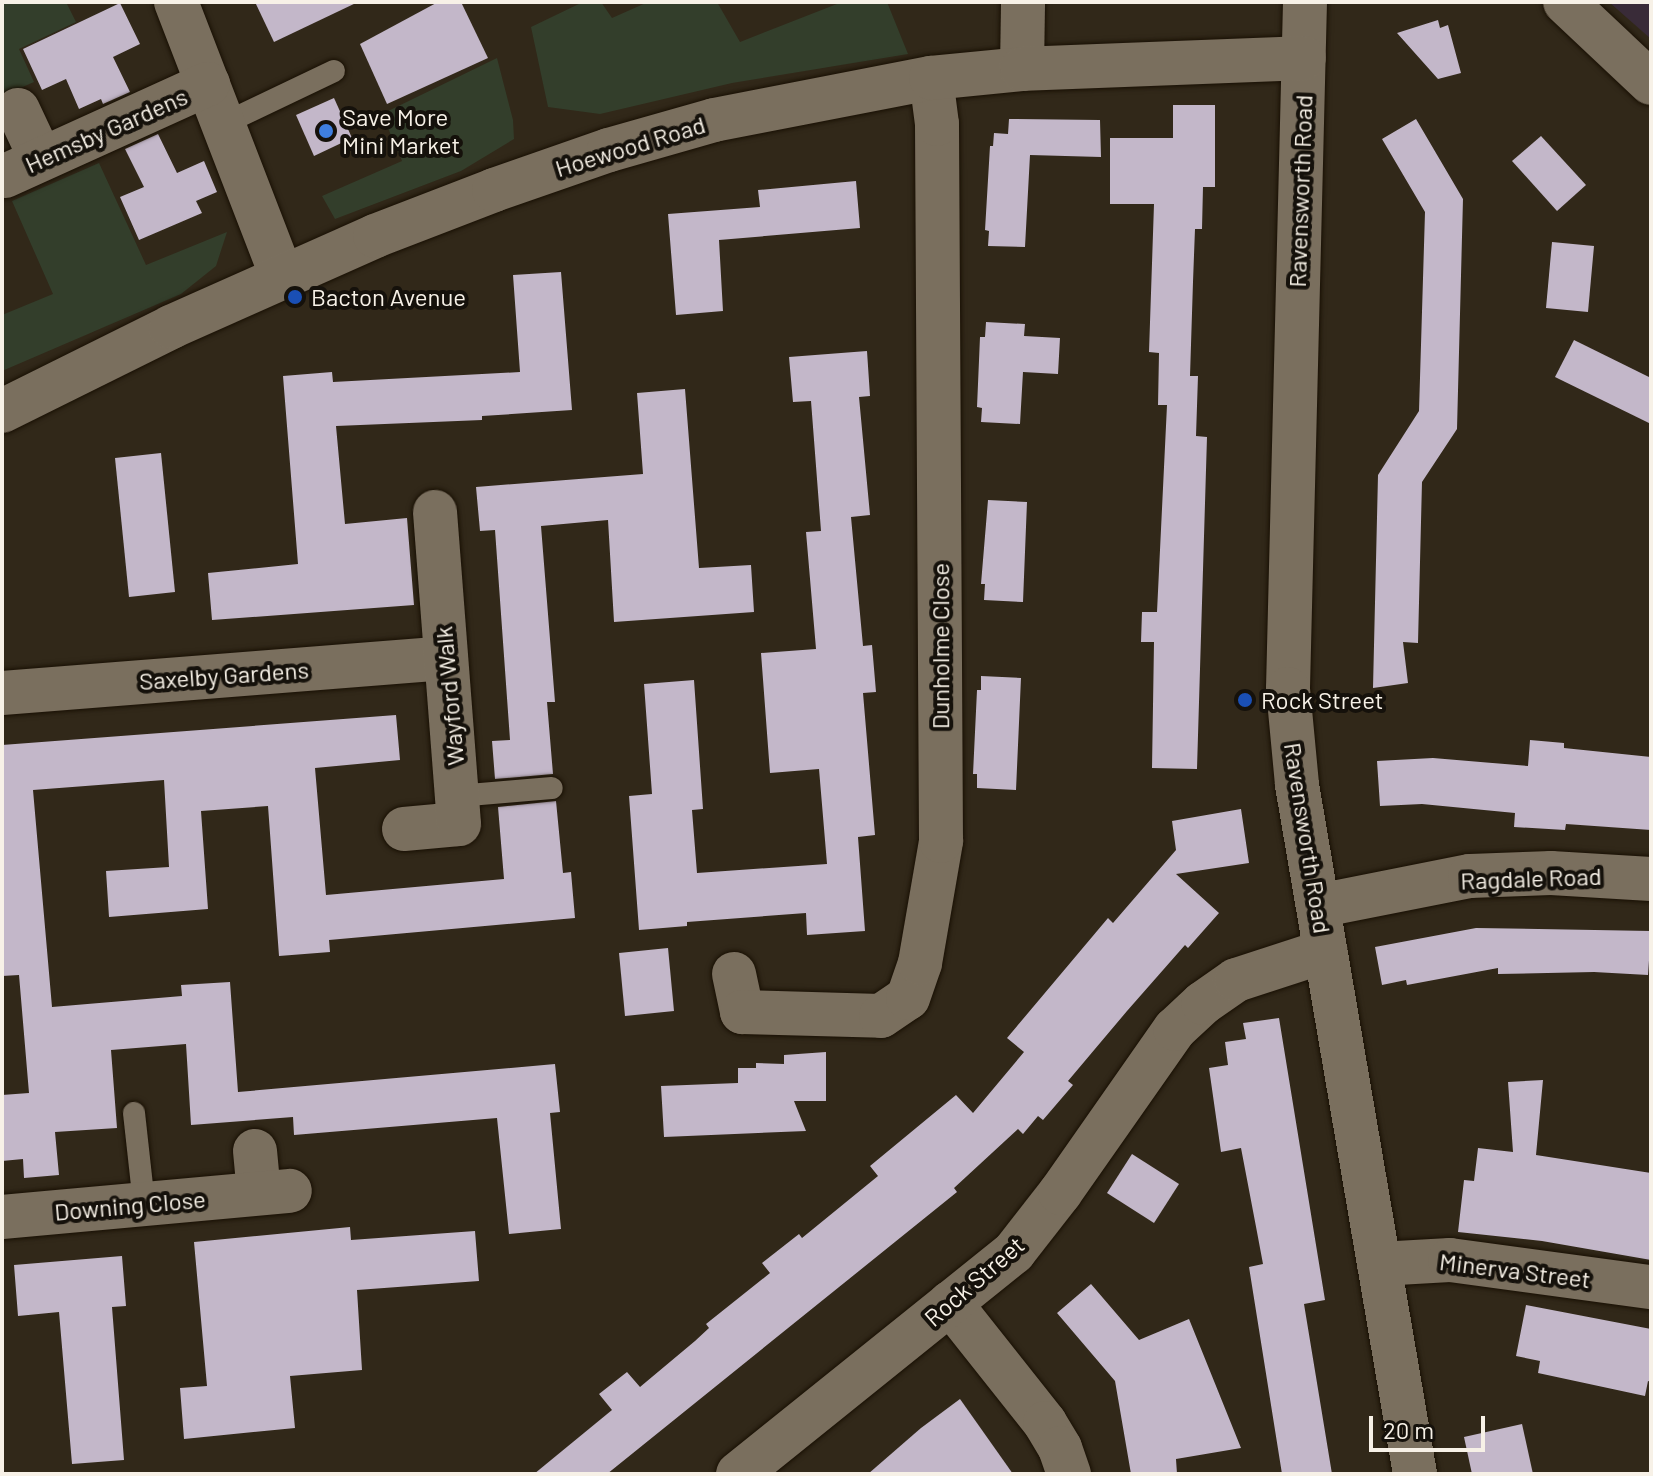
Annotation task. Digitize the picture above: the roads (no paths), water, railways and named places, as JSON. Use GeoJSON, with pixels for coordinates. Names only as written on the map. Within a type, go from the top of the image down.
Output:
{"type":"FeatureCollection","features":[{"type":"Feature","properties":{"kind":"street"},"geometry":{"type":"LineString","coordinates":[[176,2],[282,276]]}},
{"type":"Feature","properties":{"kind":"street"},"geometry":{"type":"LineString","coordinates":[[1022,69],[1023,2]]}},
{"type":"Feature","properties":{"kind":"street","name":"Ravensworth Road"},"geometry":{"type":"LineString","coordinates":[[1305,2],[1286,650],[1297,785],[1415,1474]]}},
{"type":"Feature","properties":{"kind":"street"},"geometry":{"type":"LineString","coordinates":[[1565,2],[1651,83]]}},
{"type":"Feature","properties":{"kind":"street","name":"Hoewood Road"},"geometry":{"type":"LineString","coordinates":[[2,411],[282,276],[494,190],[609,150],[714,120],[931,78],[1022,69],[1304,58]]}},
{"type":"Feature","properties":{"kind":"street","name":"Dunholme Close"},"geometry":{"type":"LineString","coordinates":[[734,974],[742,1012],[881,1016],[908,998],[920,963],[941,841],[937,124],[931,78]]}},
{"type":"Feature","properties":{"kind":"street","name":"Hemsby Gardens"},"geometry":{"type":"LineString","coordinates":[[18,110],[23,168],[215,104]]}},
{"type":"Feature","properties":{"kind":"street","name":"Wayford Walk"},"geometry":{"type":"LineString","coordinates":[[404,829],[459,824],[435,512]]}},
{"type":"Feature","properties":{"kind":"street","name":"Saxelby Gardens"},"geometry":{"type":"LineString","coordinates":[[2,693],[446,658]]}},
{"type":"Feature","properties":{"kind":"street","name":"Ragdale Road"},"geometry":{"type":"LineString","coordinates":[[1318,906],[1470,876],[1551,873],[1651,879]]}},
{"type":"Feature","properties":{"kind":"street","name":"Rock Street"},"geometry":{"type":"LineString","coordinates":[[738,1474],[1014,1252],[1060,1193],[1175,1029],[1203,1003],[1236,980],[1325,951]]}},
{"type":"Feature","properties":{"kind":"street","name":"Downing Close"},"geometry":{"type":"LineString","coordinates":[[2,1217],[274,1192],[255,1151]]}},
{"type":"Feature","properties":{"kind":"street","name":"Minerva Street"},"geometry":{"type":"LineString","coordinates":[[1379,1264],[1450,1260],[1651,1287]]}},
{"type":"Feature","properties":{"kind":"street"},"geometry":{"type":"LineString","coordinates":[[950,1303],[1045,1423],[1060,1448],[1069,1474]]}},
{"type":"Feature","properties":{"kind":"lane"},"geometry":{"type":"LineString","coordinates":[[215,104],[334,71]]}},
{"type":"Feature","properties":{"kind":"lane"},"geometry":{"type":"LineString","coordinates":[[457,796],[552,788]]}},
{"type":"Feature","properties":{"kind":"lane"},"geometry":{"type":"LineString","coordinates":[[134,1113],[144,1204]]}},
{"type":"Feature","properties":{"kind":"place","name":"Save More Mini Market"},"geometry":{"type":"Point","coordinates":[326,131]}},
{"type":"Feature","properties":{"kind":"place","name":"Bacton Avenue"},"geometry":{"type":"Point","coordinates":[295,297]}},
{"type":"Feature","properties":{"kind":"place","name":"Rock Street"},"geometry":{"type":"Point","coordinates":[1245,700]}}]}
